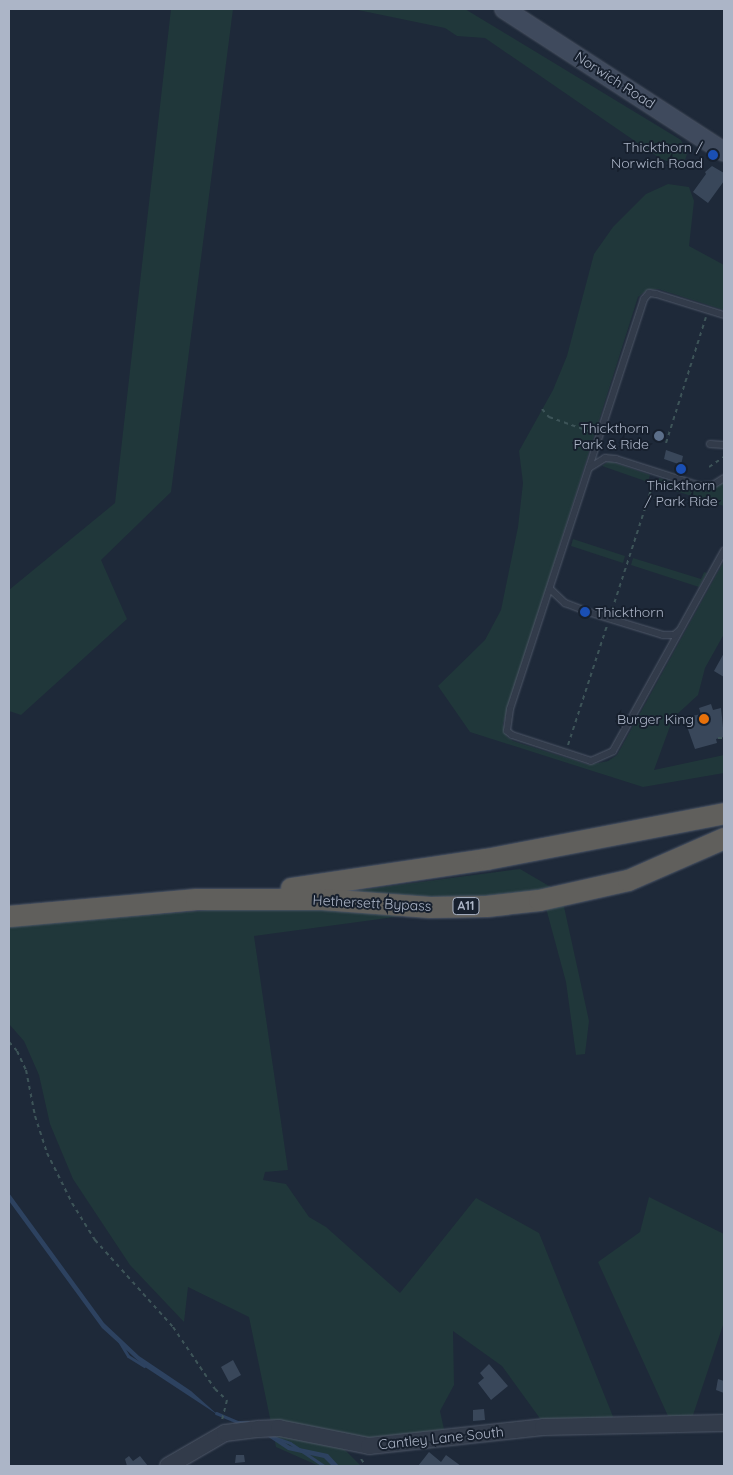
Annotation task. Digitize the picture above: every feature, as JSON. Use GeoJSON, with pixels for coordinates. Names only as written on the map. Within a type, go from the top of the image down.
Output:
{"type":"FeatureCollection","features":[{"type":"Feature","properties":{"kind":"highway","name":"Hethersett Bypass"},"geometry":{"type":"LineString","coordinates":[[9,905],[278,889],[486,859],[724,813]]}},
{"type":"Feature","properties":{"kind":"highway","name":"Hethersett Bypass"},"geometry":{"type":"LineString","coordinates":[[9,916],[196,899],[258,897],[430,907],[530,901],[628,880],[724,838]]}},
{"type":"Feature","properties":{"kind":"main road","name":"Norwich Road"},"geometry":{"type":"LineString","coordinates":[[504,9],[724,152]]}},
{"type":"Feature","properties":{"kind":"street","name":"Cantley Lane South"},"geometry":{"type":"LineString","coordinates":[[168,1466],[205,1442],[236,1431],[279,1428],[369,1446],[543,1427],[724,1423]]}},
{"type":"Feature","properties":{"kind":"lane"},"geometry":{"type":"LineString","coordinates":[[724,315],[649,294],[638,314],[510,709],[507,730],[512,736],[591,760],[602,759],[614,751],[724,551]]}},
{"type":"Feature","properties":{"kind":"lane"},"geometry":{"type":"LineString","coordinates":[[591,432],[600,435]]}},
{"type":"Feature","properties":{"kind":"lane"},"geometry":{"type":"LineString","coordinates":[[710,444],[724,445]]}},
{"type":"Feature","properties":{"kind":"lane"},"geometry":{"type":"LineString","coordinates":[[589,468],[610,458],[700,486],[713,485],[724,478]]}},
{"type":"Feature","properties":{"kind":"lane"},"geometry":{"type":"LineString","coordinates":[[550,589],[565,603],[662,635],[674,635],[682,628]]}},
{"type":"Feature","properties":{"kind":"path"},"geometry":{"type":"LineString","coordinates":[[666,443],[708,310]]}},
{"type":"Feature","properties":{"kind":"path"},"geometry":{"type":"LineString","coordinates":[[542,408],[549,417],[591,432]]}},
{"type":"Feature","properties":{"kind":"path"},"geometry":{"type":"LineString","coordinates":[[709,467],[724,457]]}},
{"type":"Feature","properties":{"kind":"path"},"geometry":{"type":"LineString","coordinates":[[569,742],[656,472]]}},
{"type":"Feature","properties":{"kind":"path"},"geometry":{"type":"LineString","coordinates":[[718,738],[723,738]]}},
{"type":"Feature","properties":{"kind":"path"},"geometry":{"type":"LineString","coordinates":[[9,1042],[17,1050],[26,1070],[35,1116],[47,1153],[72,1203],[96,1240],[173,1326],[215,1389],[227,1400],[223,1410],[222,1421]]}},
{"type":"Feature","properties":{"kind":"green space"},"geometry":{"type":"Polygon","coordinates":[[[171,9],[233,9],[171,492],[101,560],[127,619],[21,715],[9,711],[9,590],[115,503],[171,9]]]}},
{"type":"Feature","properties":{"kind":"green space"},"geometry":{"type":"Polygon","coordinates":[[[353,9],[465,9],[681,140],[687,154],[683,166],[661,159],[485,38],[457,36],[445,28],[353,9]]]}},
{"type":"Feature","properties":{"kind":"green space"},"geometry":{"type":"Polygon","coordinates":[[[668,184],[689,187],[694,201],[689,246],[724,265],[724,310],[658,289],[647,290],[638,297],[503,724],[507,737],[513,741],[589,765],[608,761],[617,755],[724,561],[724,634],[705,668],[698,695],[673,718],[654,770],[724,755],[724,773],[643,787],[470,732],[438,686],[485,640],[501,610],[518,527],[523,483],[519,451],[553,390],[567,356],[594,254],[613,227],[646,194],[668,184]]]}},
{"type":"Feature","properties":{"kind":"green space"},"geometry":{"type":"Polygon","coordinates":[[[609,461],[650,475],[648,482],[602,466],[609,461]]]}},
{"type":"Feature","properties":{"kind":"green space"},"geometry":{"type":"Polygon","coordinates":[[[659,478],[702,491],[711,491],[724,482],[724,506],[656,485],[659,478]]]}},
{"type":"Feature","properties":{"kind":"green space"},"geometry":{"type":"Polygon","coordinates":[[[573,539],[625,556],[623,563],[571,546],[573,539]]]}},
{"type":"Feature","properties":{"kind":"green space"},"geometry":{"type":"Polygon","coordinates":[[[633,558],[701,579],[704,572],[707,573],[699,587],[631,565],[633,558]]]}},
{"type":"Feature","properties":{"kind":"green space"},"geometry":{"type":"Polygon","coordinates":[[[520,869],[561,893],[589,1021],[585,1054],[576,1055],[566,982],[543,897],[254,936],[288,1170],[265,1172],[263,1180],[286,1184],[309,1217],[326,1227],[400,1293],[476,1198],[539,1233],[614,1419],[544,1424],[502,1366],[453,1331],[454,1385],[440,1411],[445,1434],[342,1447],[361,1466],[319,1466],[276,1447],[249,1317],[188,1287],[184,1322],[130,1265],[73,1179],[50,1124],[39,1075],[24,1041],[9,1024],[9,926],[200,911],[520,869]]]}},
{"type":"Feature","properties":{"kind":"green space"},"geometry":{"type":"Polygon","coordinates":[[[649,1197],[724,1234],[724,1322],[692,1418],[668,1416],[598,1262],[640,1232],[649,1197]]]}},
{"type":"Feature","properties":{"kind":"water"},"geometry":{"type":"Polygon","coordinates":[[[9,1193],[104,1323],[139,1356],[191,1391],[218,1415],[145,1367],[102,1328],[9,1201],[9,1193]]]}},
{"type":"Feature","properties":{"kind":"water"},"geometry":{"type":"Polygon","coordinates":[[[273,1435],[290,1446],[328,1454],[339,1466],[332,1466],[324,1458],[288,1450],[267,1436],[273,1435]]]}},
{"type":"Feature","properties":{"kind":"building"},"geometry":{"type":"Polygon","coordinates":[[[712,166],[724,173],[724,181],[708,203],[693,192],[706,174],[705,172],[712,166]]]}},
{"type":"Feature","properties":{"kind":"building"},"geometry":{"type":"Polygon","coordinates":[[[666,450],[683,456],[681,465],[664,459],[666,450]]]}},
{"type":"Feature","properties":{"kind":"building"},"geometry":{"type":"Polygon","coordinates":[[[724,653],[724,677],[714,671],[724,653]]]}},
{"type":"Feature","properties":{"kind":"building"},"geometry":{"type":"Polygon","coordinates":[[[711,704],[713,710],[721,708],[724,737],[716,739],[717,743],[695,749],[684,718],[701,714],[699,708],[711,704]]]}},
{"type":"Feature","properties":{"kind":"building"},"geometry":{"type":"Polygon","coordinates":[[[233,1360],[241,1375],[229,1382],[221,1367],[233,1360]]]}},
{"type":"Feature","properties":{"kind":"building"},"geometry":{"type":"Polygon","coordinates":[[[489,1364],[508,1386],[491,1400],[478,1383],[484,1378],[480,1373],[489,1364]]]}},
{"type":"Feature","properties":{"kind":"building"},"geometry":{"type":"Polygon","coordinates":[[[718,1379],[724,1381],[724,1393],[716,1390],[718,1379]]]}},
{"type":"Feature","properties":{"kind":"building"},"geometry":{"type":"Polygon","coordinates":[[[484,1409],[485,1420],[473,1421],[473,1410],[484,1409]]]}},
{"type":"Feature","properties":{"kind":"building"},"geometry":{"type":"Polygon","coordinates":[[[429,1452],[441,1462],[446,1455],[461,1466],[418,1466],[429,1452]]]}},
{"type":"Feature","properties":{"kind":"building"},"geometry":{"type":"Polygon","coordinates":[[[236,1455],[244,1455],[245,1462],[235,1463],[236,1455]]]}},
{"type":"Feature","properties":{"kind":"building"},"geometry":{"type":"Polygon","coordinates":[[[129,1456],[133,1461],[140,1456],[148,1466],[127,1466],[125,1459],[129,1456]]]}},
{"type":"Feature","properties":{"kind":"waterway"},"geometry":{"type":"LineString","coordinates":[[119,1341],[128,1356],[144,1366]]}},
{"type":"Feature","properties":{"kind":"waterway"},"geometry":{"type":"LineString","coordinates":[[216,1413],[237,1422],[248,1422]]}},
{"type":"Feature","properties":{"kind":"waterway"},"geometry":{"type":"LineString","coordinates":[[273,1437],[290,1443],[324,1466]]}},
{"type":"Feature","properties":{"kind":"place","name":"Thickthorn / Norwich Road"},"geometry":{"type":"Point","coordinates":[713,155]}},
{"type":"Feature","properties":{"kind":"place","name":"Thickthorn Park & Ride"},"geometry":{"type":"Point","coordinates":[659,436]}},
{"type":"Feature","properties":{"kind":"place","name":"Thickthorn / Park Ride"},"geometry":{"type":"Point","coordinates":[681,469]}},
{"type":"Feature","properties":{"kind":"place","name":"Thickthorn"},"geometry":{"type":"Point","coordinates":[585,612]}},
{"type":"Feature","properties":{"kind":"place","name":"Burger King"},"geometry":{"type":"Point","coordinates":[704,719]}}]}
